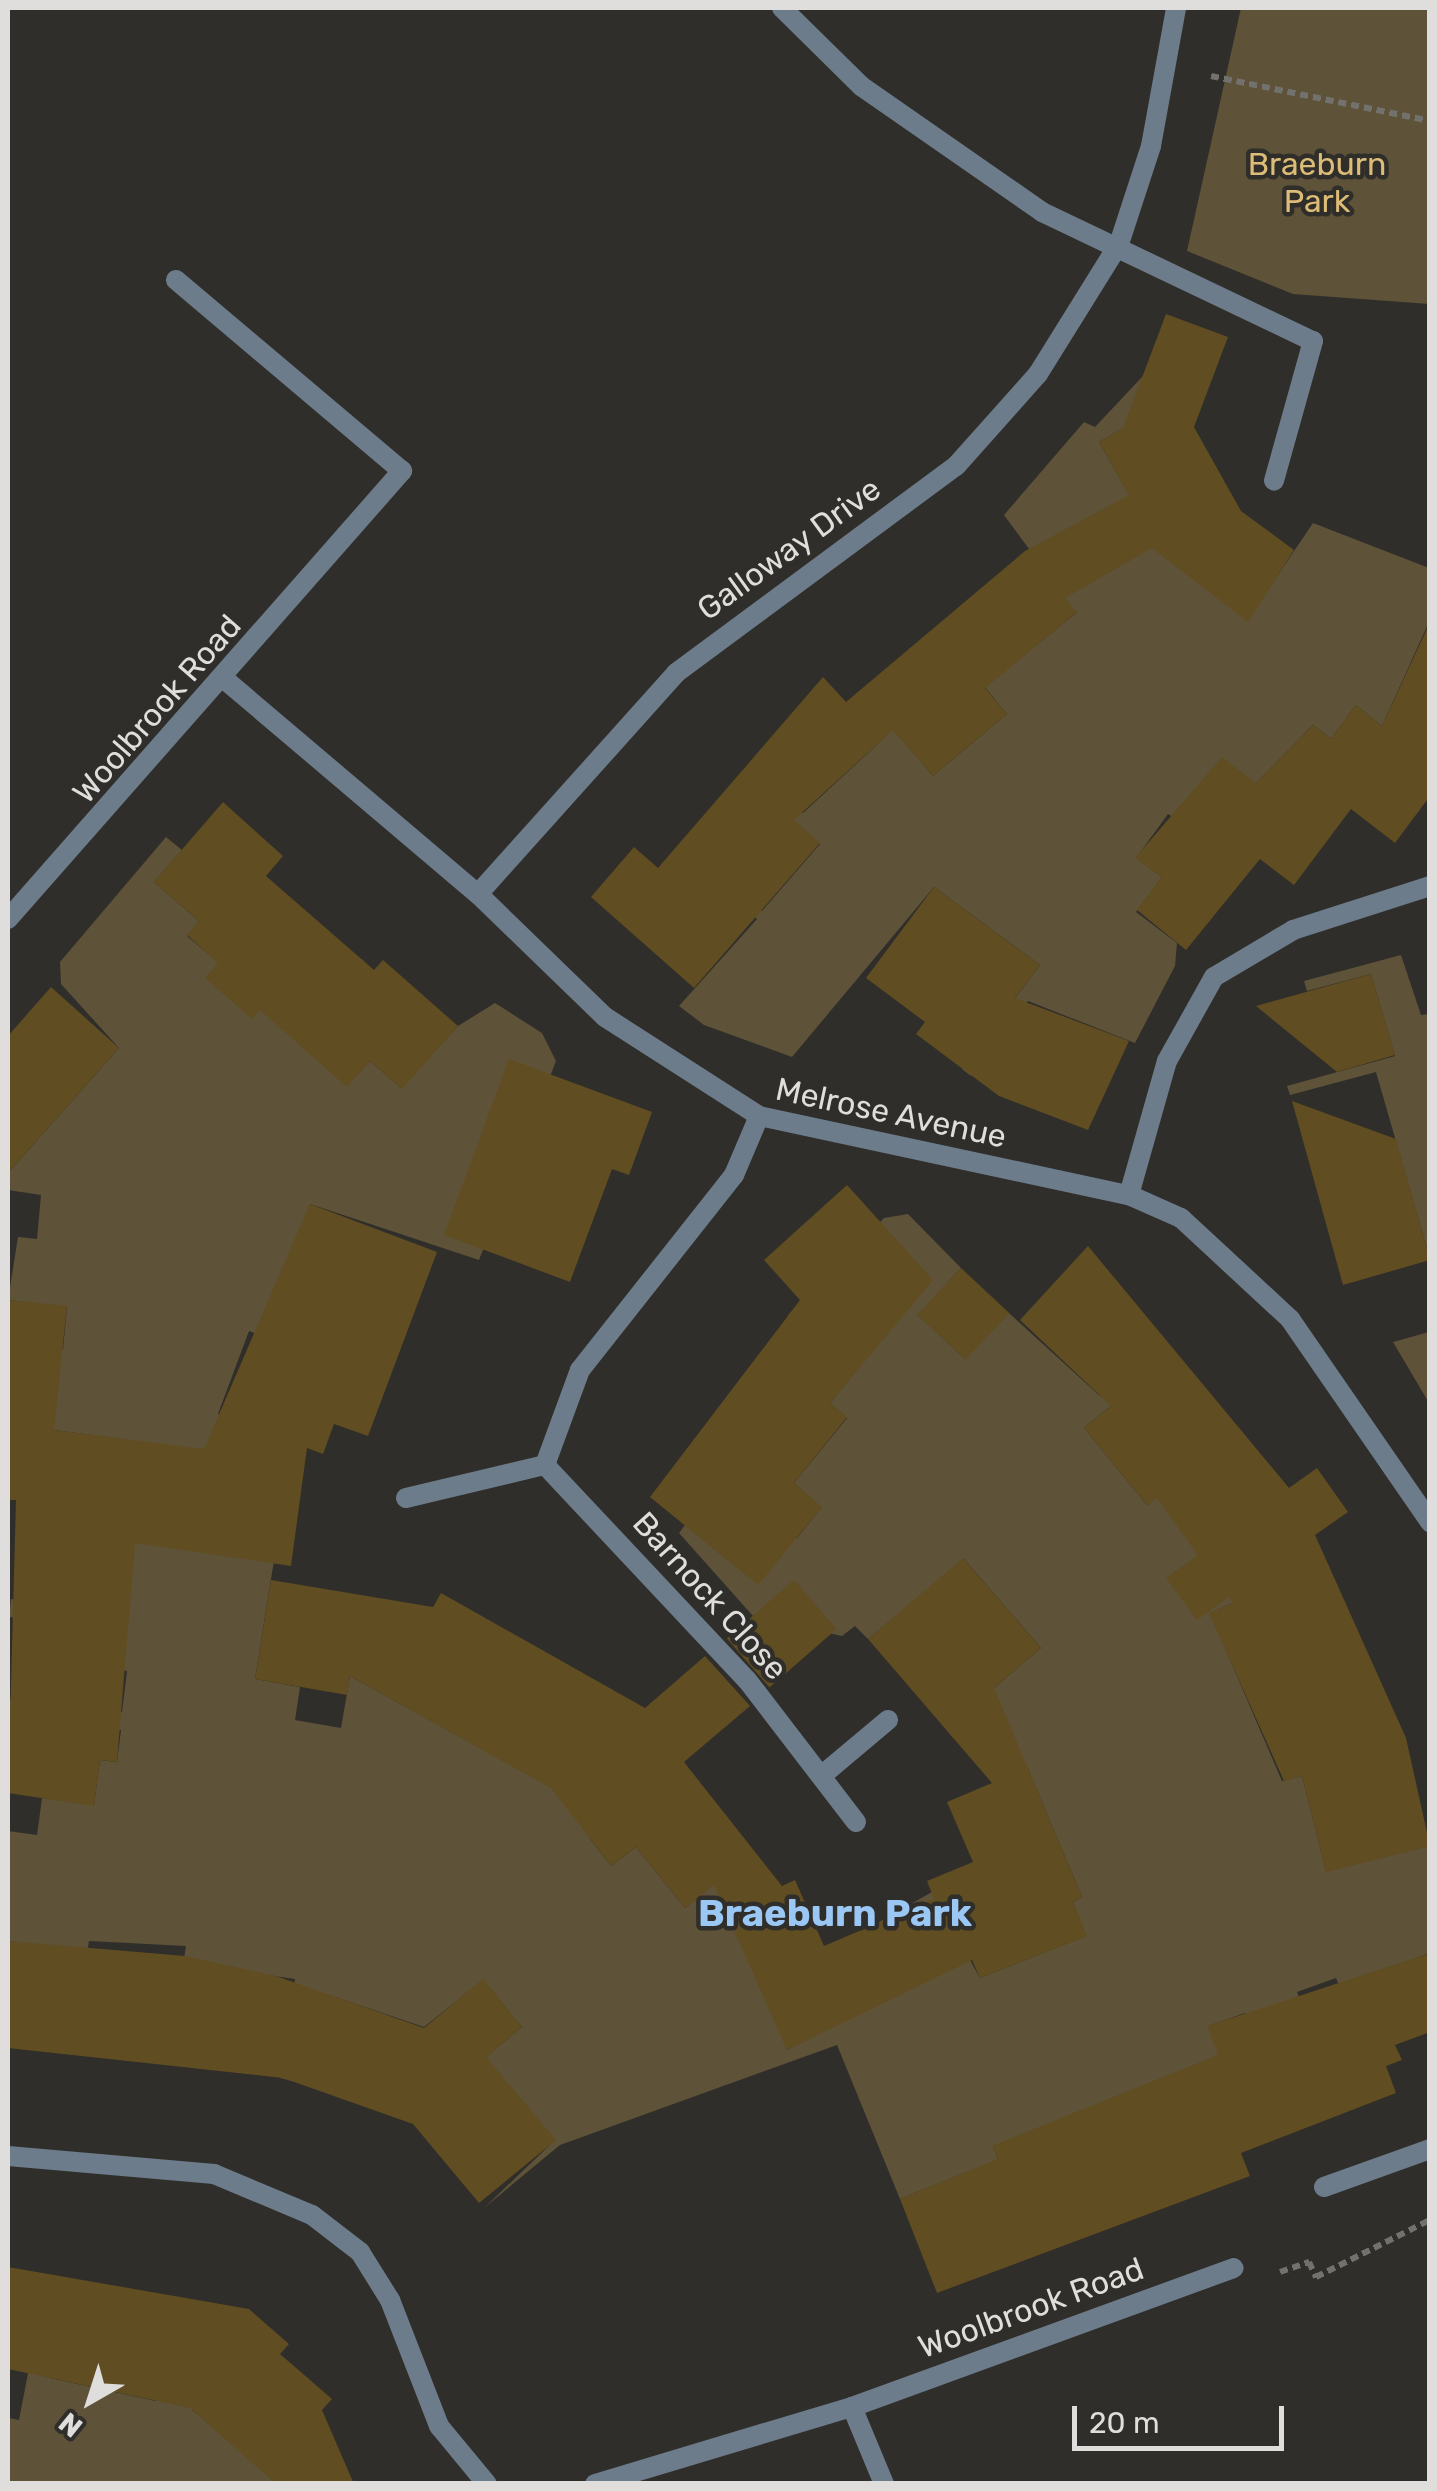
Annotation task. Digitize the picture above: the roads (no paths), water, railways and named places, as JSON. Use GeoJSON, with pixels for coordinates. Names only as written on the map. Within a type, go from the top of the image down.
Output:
{"type":"FeatureCollection","features":[{"type":"Feature","properties":{"kind":"street"},"geometry":{"type":"LineString","coordinates":[[782,8],[861,86],[1000,186],[1313,341],[1274,481]]}},
{"type":"Feature","properties":{"kind":"street","name":"Galloway Drive"},"geometry":{"type":"LineString","coordinates":[[478,894],[709,644],[981,442],[1066,334],[1119,244],[1168,68],[1176,8]]}},
{"type":"Feature","properties":{"kind":"street","name":"Woolbrook Road"},"geometry":{"type":"LineString","coordinates":[[8,920],[402,471],[176,280]]}},
{"type":"Feature","properties":{"kind":"street","name":"Melrose Avenue"},"geometry":{"type":"LineString","coordinates":[[223,678],[478,894],[606,1016],[759,1116],[1130,1195],[1181,1218],[1290,1319],[1430,1522]]}},
{"type":"Feature","properties":{"kind":"street"},"geometry":{"type":"LineString","coordinates":[[1130,1195],[1166,1061],[1214,977],[1293,930],[1430,886]]}},
{"type":"Feature","properties":{"kind":"street"},"geometry":{"type":"LineString","coordinates":[[406,1498],[545,1465],[580,1370],[734,1175],[759,1116]]}},
{"type":"Feature","properties":{"kind":"street","name":"Barnock Close"},"geometry":{"type":"LineString","coordinates":[[545,1465],[826,1772],[856,1822]]}},
{"type":"Feature","properties":{"kind":"street"},"geometry":{"type":"LineString","coordinates":[[826,1772],[888,1720]]}},
{"type":"Feature","properties":{"kind":"street"},"geometry":{"type":"LineString","coordinates":[[1324,2188],[1430,2149]]}},
{"type":"Feature","properties":{"kind":"street"},"geometry":{"type":"LineString","coordinates":[[8,2156],[214,2174],[312,2215],[360,2252],[390,2300],[439,2426],[487,2484]]}},
{"type":"Feature","properties":{"kind":"street","name":"Woolbrook Road"},"geometry":{"type":"LineString","coordinates":[[595,2484],[852,2407],[1232,2268]]}},
{"type":"Feature","properties":{"kind":"street"},"geometry":{"type":"LineString","coordinates":[[852,2407],[884,2484]]}},
{"type":"Feature","properties":{"kind":"district","name":"Braeburn Park"},"geometry":{"type":"Point","coordinates":[835,1914]}}]}
